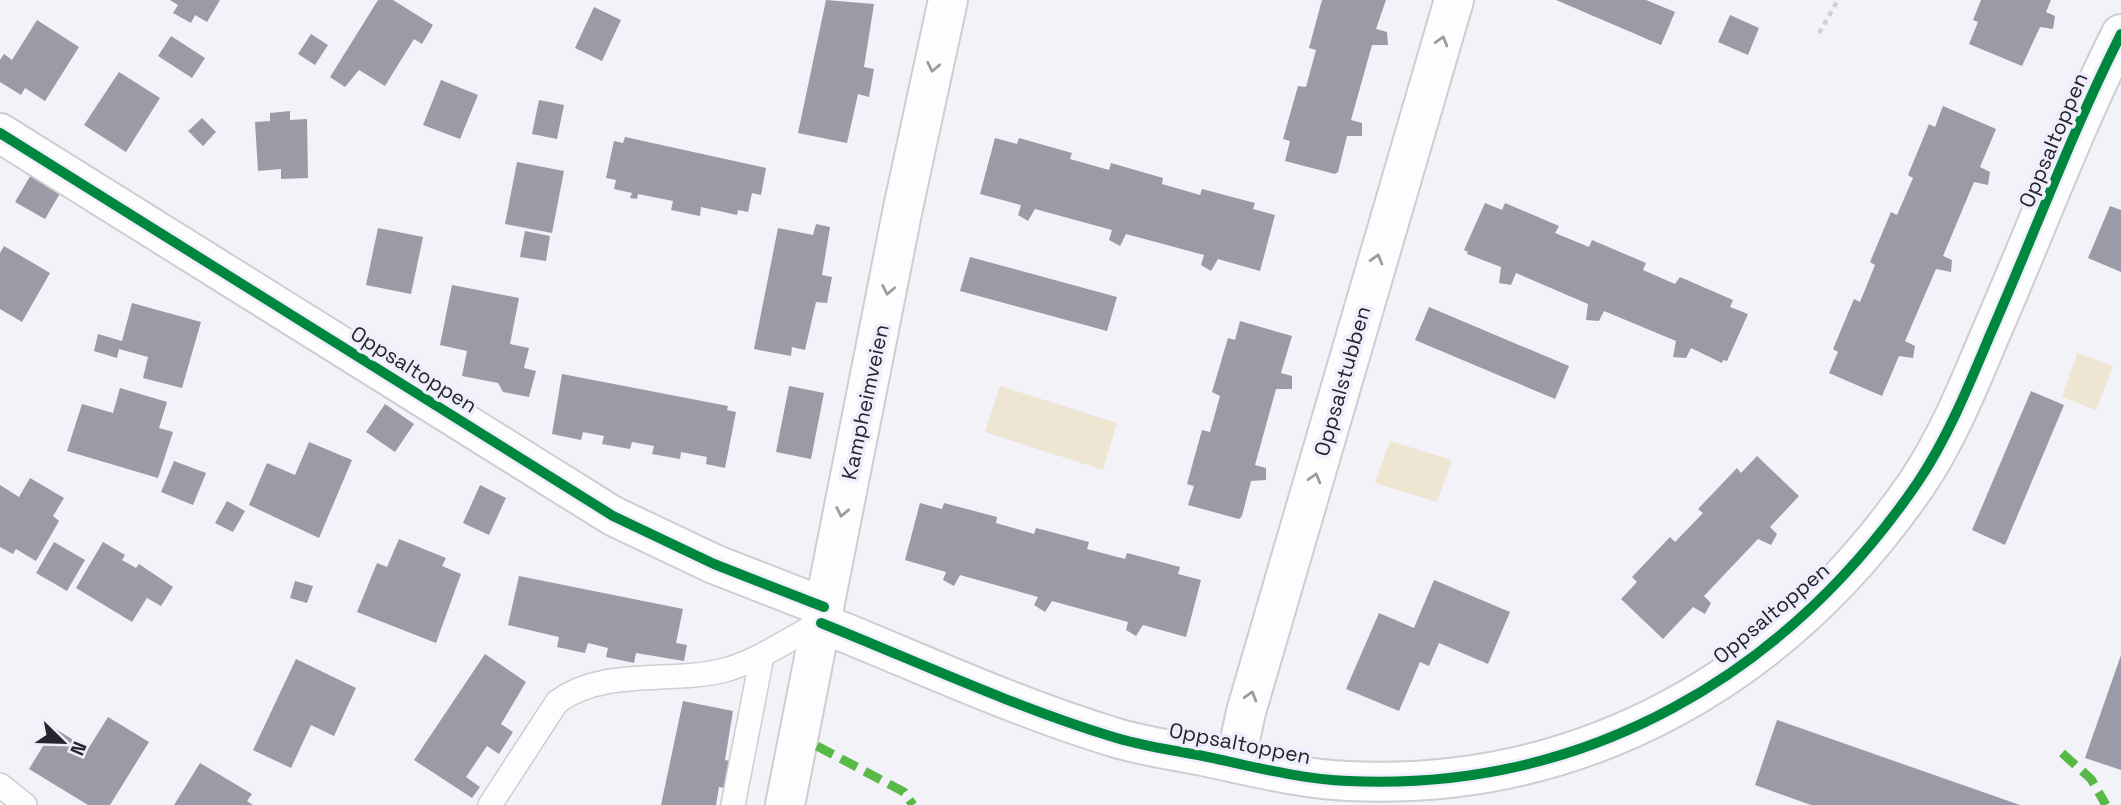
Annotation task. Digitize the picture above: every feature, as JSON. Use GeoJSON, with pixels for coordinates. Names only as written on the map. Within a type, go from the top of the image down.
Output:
{"type":"FeatureCollection","features":[{"type":"Feature","properties":{"kind":"street","name":"Kampheimveien"},"geometry":{"type":"LineString","coordinates":[[785,805],[947,0]]}},
{"type":"Feature","properties":{"kind":"street","name":"Oppsalstubben"},"geometry":{"type":"LineString","coordinates":[[1235,763],[1250,698],[1454,0]]}},
{"type":"Feature","properties":{"kind":"street","name":"Oppsaltoppen"},"geometry":{"type":"LineString","coordinates":[[0,133],[613,516],[822,615],[1112,737],[1313,778],[1353,781],[1429,778],[1507,769],[1567,754],[1650,721],[1745,665],[1842,580],[1919,481],[1957,410],[2121,34]]}},
{"type":"Feature","properties":{"kind":"lane"},"geometry":{"type":"LineString","coordinates":[[490,805],[557,702],[571,693],[613,681],[725,670],[762,656],[822,615]]}},
{"type":"Feature","properties":{"kind":"lane"},"geometry":{"type":"LineString","coordinates":[[733,805],[762,656]]}},
{"type":"Feature","properties":{"kind":"lane"},"geometry":{"type":"LineString","coordinates":[[0,785],[25,805]]}},
{"type":"Feature","properties":{"kind":"path"},"geometry":{"type":"LineString","coordinates":[[1819,33],[1838,0]]}},
{"type":"Feature","properties":{"kind":"shaded area"},"geometry":{"type":"Polygon","coordinates":[[[2077,353],[2113,366],[2096,410],[2062,397],[2077,353]]]}},
{"type":"Feature","properties":{"kind":"shaded area"},"geometry":{"type":"Polygon","coordinates":[[[1000,386],[1117,423],[1103,470],[985,432],[1000,386]]]}},
{"type":"Feature","properties":{"kind":"shaded area"},"geometry":{"type":"Polygon","coordinates":[[[1390,441],[1452,460],[1437,502],[1375,483],[1390,441]]]}},
{"type":"Feature","properties":{"kind":"building"},"geometry":{"type":"Polygon","coordinates":[[[170,0],[220,0],[207,22],[195,15],[191,23],[173,13],[178,5],[170,0]]]}},
{"type":"Feature","properties":{"kind":"building"},"geometry":{"type":"Polygon","coordinates":[[[378,0],[393,0],[433,25],[422,44],[414,39],[385,86],[359,70],[345,87],[330,77],[378,0]]]}},
{"type":"Feature","properties":{"kind":"building"},"geometry":{"type":"Polygon","coordinates":[[[826,0],[874,4],[864,67],[874,69],[869,97],[858,94],[847,143],[798,133],[826,0]]]}},
{"type":"Feature","properties":{"kind":"building"},"geometry":{"type":"Polygon","coordinates":[[[1322,0],[1386,0],[1376,29],[1387,32],[1388,45],[1372,45],[1351,120],[1362,123],[1362,136],[1347,136],[1338,172],[1335,174],[1285,161],[1290,141],[1283,139],[1298,86],[1306,87],[1316,50],[1309,48],[1322,0]]]}},
{"type":"Feature","properties":{"kind":"building"},"geometry":{"type":"Polygon","coordinates":[[[1556,0],[1646,0],[1675,12],[1661,45],[1556,0]]]}},
{"type":"Feature","properties":{"kind":"building"},"geometry":{"type":"Polygon","coordinates":[[[1981,0],[2051,0],[2046,12],[2055,16],[2053,29],[2040,27],[2022,66],[1969,44],[1978,22],[1973,20],[1981,0]]]}},
{"type":"Feature","properties":{"kind":"building"},"geometry":{"type":"Polygon","coordinates":[[[594,7],[621,20],[602,61],[575,48],[594,7]]]}},
{"type":"Feature","properties":{"kind":"building"},"geometry":{"type":"Polygon","coordinates":[[[1730,15],[1759,28],[1748,55],[1718,42],[1730,15]]]}},
{"type":"Feature","properties":{"kind":"building"},"geometry":{"type":"Polygon","coordinates":[[[37,20],[79,47],[45,101],[25,88],[21,95],[0,82],[0,60],[4,54],[12,60],[37,20]]]}},
{"type":"Feature","properties":{"kind":"building"},"geometry":{"type":"Polygon","coordinates":[[[311,34],[328,45],[315,65],[298,54],[311,34]]]}},
{"type":"Feature","properties":{"kind":"building"},"geometry":{"type":"Polygon","coordinates":[[[171,36],[205,58],[192,78],[158,56],[171,36]]]}},
{"type":"Feature","properties":{"kind":"building"},"geometry":{"type":"Polygon","coordinates":[[[119,72],[160,98],[126,152],[84,125],[119,72]]]}},
{"type":"Feature","properties":{"kind":"building"},"geometry":{"type":"Polygon","coordinates":[[[441,80],[478,95],[460,139],[423,125],[441,80]]]}},
{"type":"Feature","properties":{"kind":"building"},"geometry":{"type":"Polygon","coordinates":[[[539,100],[564,105],[557,139],[532,134],[539,100]]]}},
{"type":"Feature","properties":{"kind":"building"},"geometry":{"type":"Polygon","coordinates":[[[1943,106],[1996,129],[1980,167],[1990,172],[1988,185],[1974,182],[1943,256],[1952,260],[1951,272],[1936,269],[1905,341],[1915,346],[1913,358],[1899,356],[1882,396],[1829,373],[1838,352],[1833,349],[1854,299],[1860,302],[1875,265],[1870,262],[1891,212],[1897,215],[1913,178],[1908,175],[1929,124],[1935,127],[1943,106]]]}},
{"type":"Feature","properties":{"kind":"building"},"geometry":{"type":"Polygon","coordinates":[[[290,111],[290,120],[307,119],[308,178],[281,179],[281,169],[258,171],[255,122],[270,121],[270,113],[290,111]]]}},
{"type":"Feature","properties":{"kind":"building"},"geometry":{"type":"Polygon","coordinates":[[[202,118],[216,132],[203,146],[188,131],[202,118]]]}},
{"type":"Feature","properties":{"kind":"building"},"geometry":{"type":"Polygon","coordinates":[[[625,137],[766,168],[761,195],[752,193],[748,212],[738,210],[737,215],[701,207],[700,216],[671,210],[673,201],[638,194],[637,199],[630,198],[632,193],[614,189],[616,180],[606,178],[614,141],[623,143],[625,137]]]}},
{"type":"Feature","properties":{"kind":"building"},"geometry":{"type":"Polygon","coordinates":[[[995,138],[1017,144],[1019,138],[1072,153],[1070,159],[1109,170],[1111,163],[1163,178],[1162,184],[1200,195],[1202,189],[1255,203],[1253,209],[1275,215],[1260,271],[1218,259],[1211,271],[1201,265],[1204,255],[1126,234],[1120,246],[1109,240],[1112,230],[1035,209],[1028,221],[1018,215],[1021,205],[980,194],[995,138]]]}},
{"type":"Feature","properties":{"kind":"building"},"geometry":{"type":"Polygon","coordinates":[[[517,162],[564,171],[552,233],[505,224],[517,162]]]}},
{"type":"Feature","properties":{"kind":"building"},"geometry":{"type":"Polygon","coordinates":[[[32,173],[62,190],[45,219],[15,202],[32,173]]]}},
{"type":"Feature","properties":{"kind":"building"},"geometry":{"type":"Polygon","coordinates":[[[1485,203],[1502,210],[1505,203],[1559,226],[1555,233],[1589,247],[1592,240],[1646,263],[1643,270],[1675,284],[1680,277],[1733,300],[1730,307],[1748,314],[1727,361],[1723,360],[1722,363],[1691,348],[1686,358],[1673,357],[1676,341],[1604,311],[1599,321],[1586,320],[1588,304],[1516,273],[1511,285],[1499,283],[1501,267],[1467,254],[1464,250],[1485,203]]]}},
{"type":"Feature","properties":{"kind":"building"},"geometry":{"type":"Polygon","coordinates":[[[2110,206],[2121,210],[2121,272],[2088,258],[2110,206]]]}},
{"type":"Feature","properties":{"kind":"building"},"geometry":{"type":"Polygon","coordinates":[[[816,224],[830,227],[822,275],[832,277],[827,303],[816,302],[805,350],[792,347],[791,356],[754,349],[778,228],[813,235],[816,224]]]}},
{"type":"Feature","properties":{"kind":"building"},"geometry":{"type":"Polygon","coordinates":[[[378,228],[423,237],[411,294],[366,285],[378,228]]]}},
{"type":"Feature","properties":{"kind":"building"},"geometry":{"type":"Polygon","coordinates":[[[525,231],[550,236],[546,261],[520,257],[525,231]]]}},
{"type":"Feature","properties":{"kind":"building"},"geometry":{"type":"Polygon","coordinates":[[[4,246],[50,273],[22,322],[0,309],[0,253],[4,246]]]}},
{"type":"Feature","properties":{"kind":"building"},"geometry":{"type":"Polygon","coordinates":[[[970,257],[1117,297],[1107,331],[960,291],[970,257]]]}},
{"type":"Feature","properties":{"kind":"building"},"geometry":{"type":"Polygon","coordinates":[[[452,285],[519,298],[510,344],[529,348],[524,368],[536,371],[529,397],[503,392],[498,383],[462,376],[467,351],[440,345],[452,285]]]}},
{"type":"Feature","properties":{"kind":"building"},"geometry":{"type":"Polygon","coordinates":[[[132,303],[201,322],[182,388],[143,378],[148,357],[119,349],[117,358],[94,351],[98,334],[122,341],[132,303]]]}},
{"type":"Feature","properties":{"kind":"building"},"geometry":{"type":"Polygon","coordinates":[[[1429,307],[1569,366],[1555,399],[1415,340],[1429,307]]]}},
{"type":"Feature","properties":{"kind":"building"},"geometry":{"type":"Polygon","coordinates":[[[1240,321],[1292,336],[1281,373],[1292,376],[1292,389],[1276,389],[1255,465],[1266,468],[1266,480],[1251,481],[1239,519],[1188,505],[1194,486],[1187,484],[1202,430],[1210,432],[1220,396],[1212,392],[1228,338],[1235,340],[1240,321]]]}},
{"type":"Feature","properties":{"kind":"building"},"geometry":{"type":"Polygon","coordinates":[[[562,374],[728,406],[727,410],[736,412],[725,468],[706,464],[707,457],[681,452],[680,459],[652,454],[654,446],[632,442],[630,449],[602,444],[604,436],[583,432],[581,440],[552,434],[562,374]]]}},
{"type":"Feature","properties":{"kind":"building"},"geometry":{"type":"Polygon","coordinates":[[[789,386],[824,393],[811,459],[776,452],[789,386]]]}},
{"type":"Feature","properties":{"kind":"building"},"geometry":{"type":"Polygon","coordinates":[[[120,388],[167,402],[159,428],[173,432],[158,478],[67,451],[82,404],[113,413],[120,388]]]}},
{"type":"Feature","properties":{"kind":"building"},"geometry":{"type":"Polygon","coordinates":[[[2031,391],[2064,405],[2005,545],[1972,530],[2031,391]]]}},
{"type":"Feature","properties":{"kind":"building"},"geometry":{"type":"Polygon","coordinates":[[[385,404],[414,424],[395,452],[366,432],[385,404]]]}},
{"type":"Feature","properties":{"kind":"building"},"geometry":{"type":"Polygon","coordinates":[[[309,442],[352,460],[319,538],[249,505],[267,463],[295,475],[309,442]]]}},
{"type":"Feature","properties":{"kind":"building"},"geometry":{"type":"Polygon","coordinates":[[[1757,456],[1799,496],[1770,527],[1777,534],[1771,545],[1758,539],[1704,596],[1711,603],[1705,614],[1693,607],[1663,639],[1621,599],[1637,582],[1632,577],[1670,537],[1675,542],[1703,513],[1698,509],[1737,468],[1741,473],[1757,456]]]}},
{"type":"Feature","properties":{"kind":"building"},"geometry":{"type":"Polygon","coordinates":[[[174,461],[206,473],[193,505],[161,492],[174,461]]]}},
{"type":"Feature","properties":{"kind":"building"},"geometry":{"type":"Polygon","coordinates":[[[30,478],[64,498],[53,516],[59,521],[36,561],[16,549],[13,554],[0,547],[0,485],[19,497],[30,478]]]}},
{"type":"Feature","properties":{"kind":"building"},"geometry":{"type":"Polygon","coordinates":[[[480,485],[506,498],[489,535],[463,523],[480,485]]]}},
{"type":"Feature","properties":{"kind":"building"},"geometry":{"type":"Polygon","coordinates":[[[227,501],[245,511],[233,532],[215,523],[227,501]]]}},
{"type":"Feature","properties":{"kind":"building"},"geometry":{"type":"Polygon","coordinates":[[[920,503],[942,509],[944,503],[997,517],[996,523],[1034,534],[1036,528],[1089,542],[1087,549],[1125,559],[1127,553],[1180,567],[1178,574],[1201,580],[1186,637],[1143,625],[1136,636],[1126,630],[1128,622],[1052,601],[1045,612],[1034,605],[1038,597],[960,575],[954,586],[943,580],[946,572],[905,560],[920,503]]]}},
{"type":"Feature","properties":{"kind":"building"},"geometry":{"type":"Polygon","coordinates":[[[399,539],[446,558],[442,566],[461,574],[436,643],[357,612],[377,563],[387,567],[399,539]]]}},
{"type":"Feature","properties":{"kind":"building"},"geometry":{"type":"Polygon","coordinates":[[[54,542],[85,560],[67,591],[36,573],[54,542]]]}},
{"type":"Feature","properties":{"kind":"building"},"geometry":{"type":"Polygon","coordinates":[[[103,542],[125,555],[122,560],[136,568],[139,564],[173,587],[161,606],[147,598],[132,622],[76,588],[103,542]]]}},
{"type":"Feature","properties":{"kind":"building"},"geometry":{"type":"Polygon","coordinates":[[[519,576],[683,609],[676,643],[687,645],[684,661],[636,653],[634,663],[606,657],[608,648],[588,643],[585,653],[557,647],[559,637],[508,625],[519,576]]]}},
{"type":"Feature","properties":{"kind":"building"},"geometry":{"type":"Polygon","coordinates":[[[1434,580],[1510,612],[1488,664],[1439,643],[1429,666],[1420,662],[1399,711],[1346,689],[1379,613],[1414,628],[1434,580]]]}},
{"type":"Feature","properties":{"kind":"building"},"geometry":{"type":"Polygon","coordinates":[[[295,581],[313,586],[307,603],[290,598],[295,581]]]}},
{"type":"Feature","properties":{"kind":"building"},"geometry":{"type":"Polygon","coordinates":[[[485,654],[526,682],[501,724],[513,732],[499,754],[487,746],[466,777],[480,787],[472,798],[414,760],[485,654]]]}},
{"type":"Feature","properties":{"kind":"building"},"geometry":{"type":"Polygon","coordinates":[[[2121,655],[2121,770],[2085,758],[2121,655]]]}},
{"type":"Feature","properties":{"kind":"building"},"geometry":{"type":"Polygon","coordinates":[[[296,659],[356,688],[334,736],[311,725],[291,768],[253,750],[296,659]]]}},
{"type":"Feature","properties":{"kind":"building"},"geometry":{"type":"Polygon","coordinates":[[[683,701],[733,711],[725,760],[735,762],[729,789],[719,787],[716,805],[661,805],[683,701]]]}},
{"type":"Feature","properties":{"kind":"building"},"geometry":{"type":"Polygon","coordinates":[[[108,717],[149,742],[110,805],[88,805],[29,769],[54,728],[88,749],[108,717]]]}},
{"type":"Feature","properties":{"kind":"building"},"geometry":{"type":"Polygon","coordinates":[[[1777,720],[2020,805],[1811,805],[1755,785],[1777,720]]]}},
{"type":"Feature","properties":{"kind":"building"},"geometry":{"type":"Polygon","coordinates":[[[200,763],[252,794],[247,801],[253,805],[174,805],[200,763]]]}},
{"type":"Feature","properties":{"kind":"marked path"},"geometry":{"type":"LineString","coordinates":[[817,746],[904,792],[913,805]]}},
{"type":"Feature","properties":{"kind":"marked path"},"geometry":{"type":"LineString","coordinates":[[2062,753],[2091,779],[2106,805]]}},
{"type":"Feature","properties":{"kind":"cycle path"},"geometry":{"type":"LineString","coordinates":[[821,623],[1001,697],[1110,736],[1311,778],[1348,781],[1435,779],[1519,766],[1598,742],[1673,708],[1742,664],[1807,612],[1865,551],[1918,482],[1966,392],[2070,145],[2121,34]]}},
{"type":"Feature","properties":{"kind":"cycle path"},"geometry":{"type":"LineString","coordinates":[[0,133],[613,516],[714,564],[824,607]]}}]}
